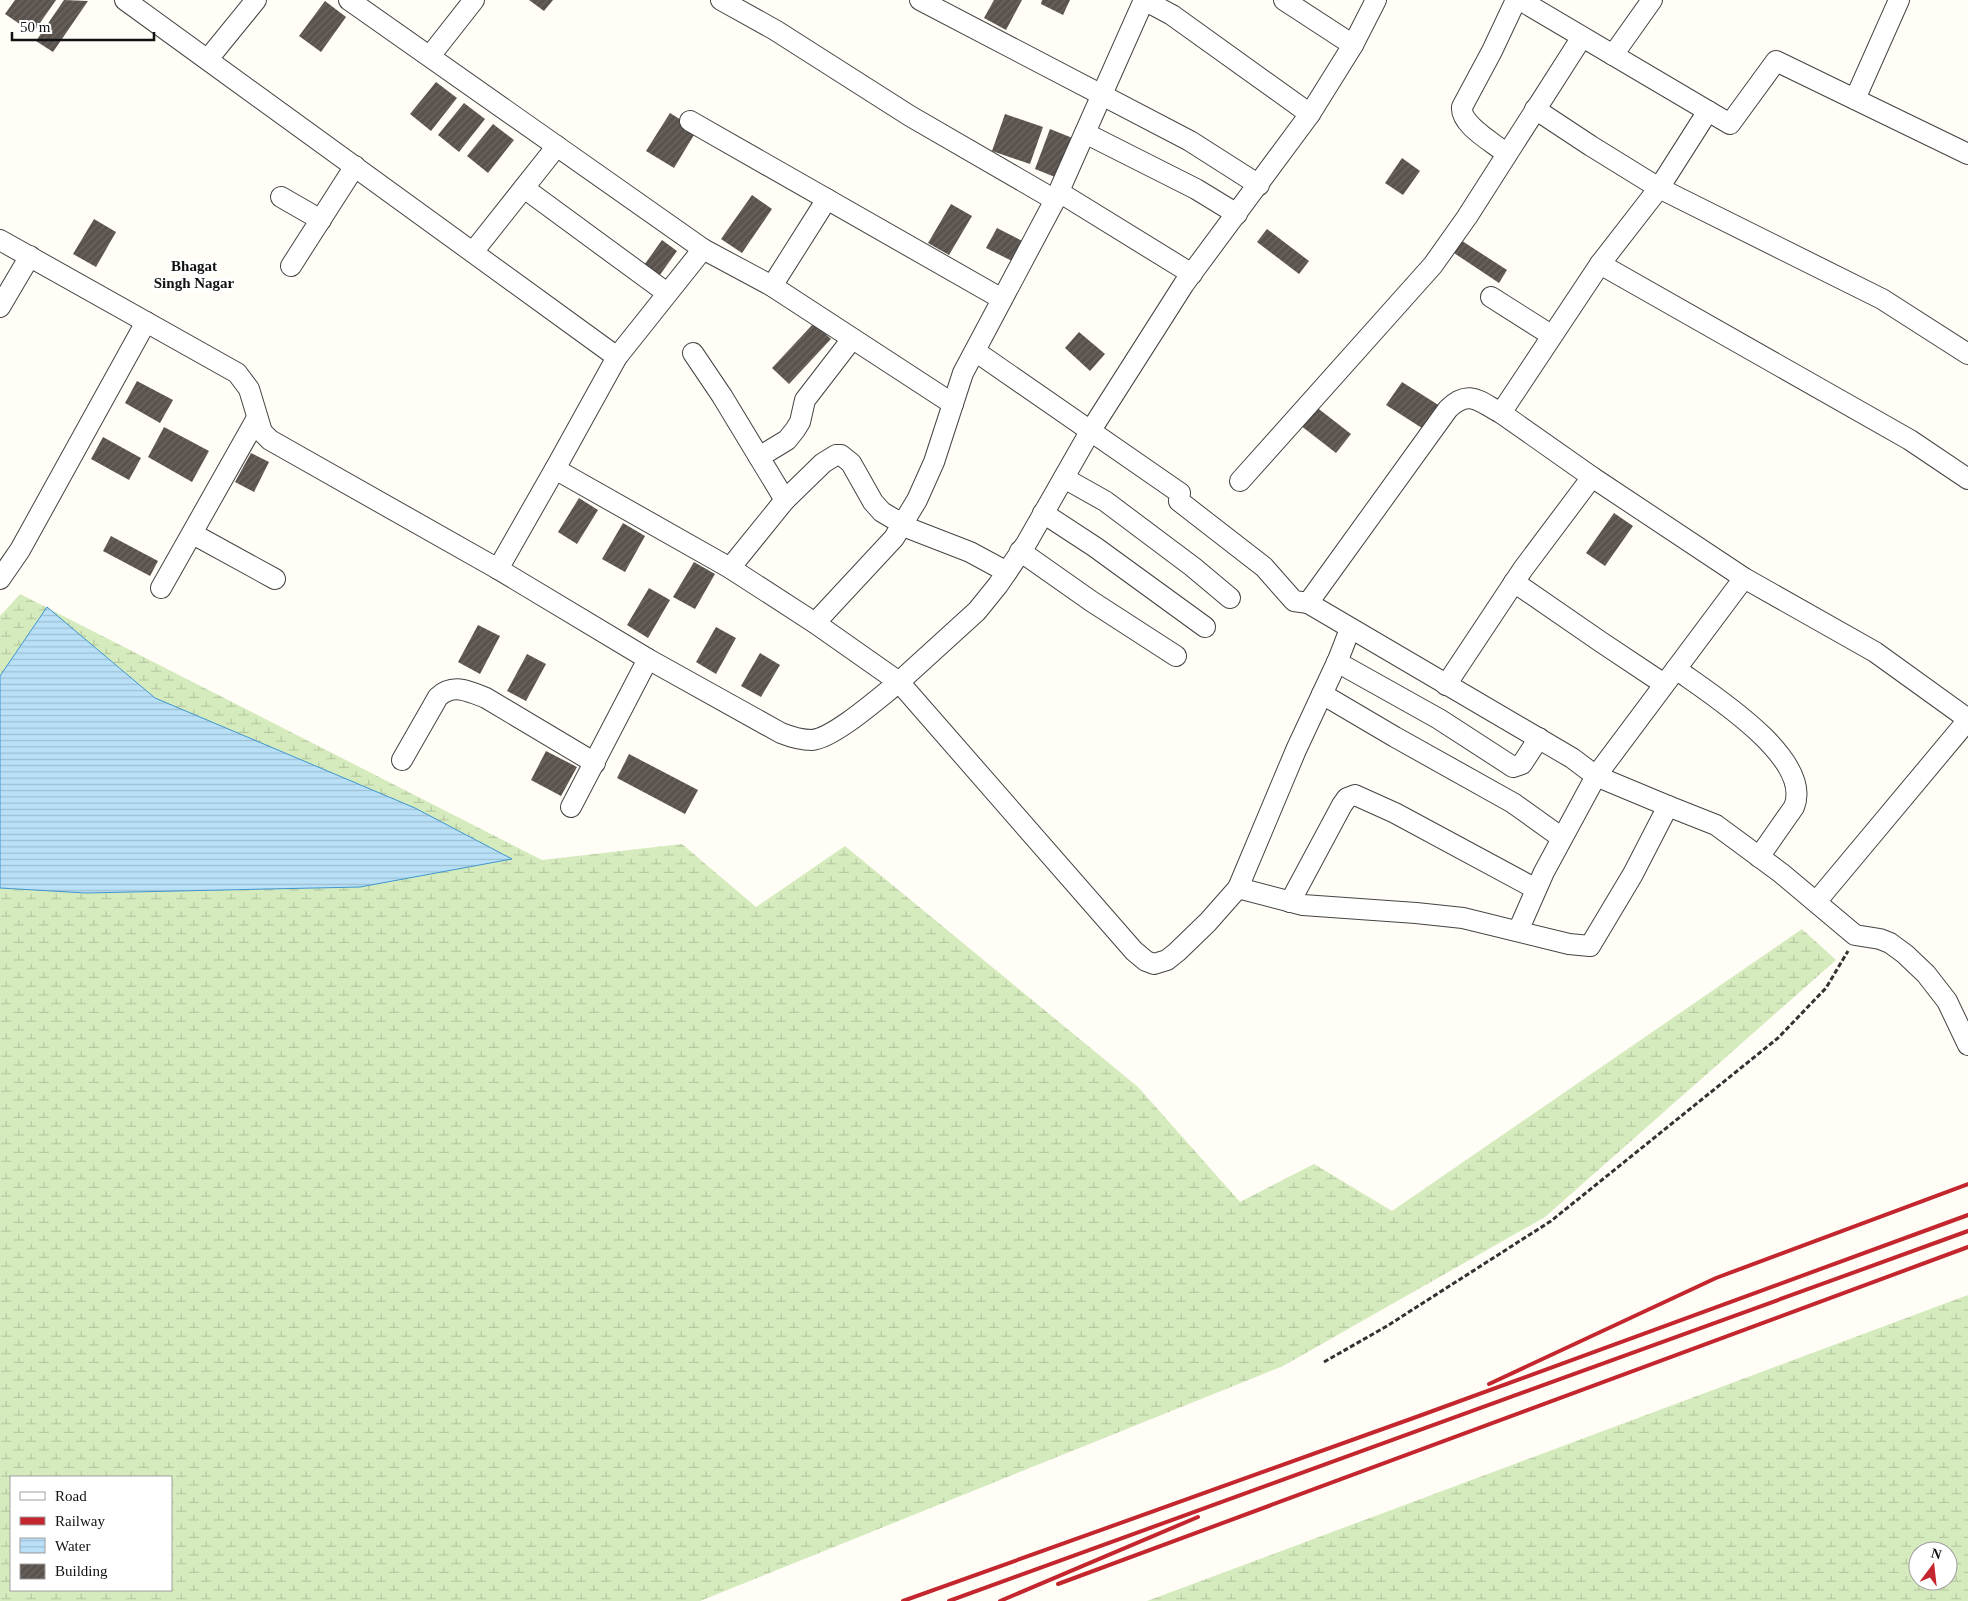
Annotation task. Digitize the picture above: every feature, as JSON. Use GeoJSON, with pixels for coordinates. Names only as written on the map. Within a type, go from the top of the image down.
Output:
{"type":"FeatureCollection","features":[{"type":"Feature","properties":{"kind":"street"},"geometry":{"type":"LineString","coordinates":[[125,0],[617,357]]}},
{"type":"Feature","properties":{"kind":"street"},"geometry":{"type":"LineString","coordinates":[[208,59],[256,0]]}},
{"type":"Feature","properties":{"kind":"street"},"geometry":{"type":"LineString","coordinates":[[349,0],[703,249],[772,286],[953,404]]}},
{"type":"Feature","properties":{"kind":"street"},"geometry":{"type":"LineString","coordinates":[[430,56],[474,0]]}},
{"type":"Feature","properties":{"kind":"street"},"geometry":{"type":"LineString","coordinates":[[721,0],[775,30],[910,116],[1057,196],[1192,274]]}},
{"type":"Feature","properties":{"kind":"street"},"geometry":{"type":"LineString","coordinates":[[920,0],[1190,141],[1258,185]]}},
{"type":"Feature","properties":{"kind":"street"},"geometry":{"type":"LineString","coordinates":[[815,624],[894,538],[917,500],[934,462],[963,373],[1057,196],[1144,0],[1172,15],[1310,114]]}},
{"type":"Feature","properties":{"kind":"street"},"geometry":{"type":"LineString","coordinates":[[1284,0],[1353,45]]}},
{"type":"Feature","properties":{"kind":"street"},"geometry":{"type":"LineString","coordinates":[[0,240],[237,373],[249,390],[262,432],[270,440],[498,569],[648,659],[781,733],[794,738],[813,740],[842,727],[899,682],[977,611],[1007,572],[1064,478],[1090,430],[1192,274],[1310,114],[1353,45],[1376,0]]}},
{"type":"Feature","properties":{"kind":"street"},"geometry":{"type":"LineString","coordinates":[[1508,154],[1466,123],[1461,113],[1516,0]]}},
{"type":"Feature","properties":{"kind":"street"},"geometry":{"type":"LineString","coordinates":[[1520,0],[1730,124],[1776,60],[1968,154]]}},
{"type":"Feature","properties":{"kind":"street"},"geometry":{"type":"LineString","coordinates":[[1613,55],[1652,0]]}},
{"type":"Feature","properties":{"kind":"street"},"geometry":{"type":"LineString","coordinates":[[1855,99],[1899,0]]}},
{"type":"Feature","properties":{"kind":"street"},"geometry":{"type":"LineString","coordinates":[[1240,482],[1433,264],[1467,217],[1582,37]]}},
{"type":"Feature","properties":{"kind":"street"},"geometry":{"type":"LineString","coordinates":[[1535,109],[1585,143],[1659,188],[1882,299],[1968,354]]}},
{"type":"Feature","properties":{"kind":"street"},"geometry":{"type":"LineString","coordinates":[[1501,413],[1551,335],[1600,264],[1659,188],[1708,110]]}},
{"type":"Feature","properties":{"kind":"street"},"geometry":{"type":"LineString","coordinates":[[690,121],[1002,299]]}},
{"type":"Feature","properties":{"kind":"street"},"geometry":{"type":"LineString","coordinates":[[1085,133],[1196,189],[1237,214]]}},
{"type":"Feature","properties":{"kind":"street"},"geometry":{"type":"LineString","coordinates":[[473,252],[557,146]]}},
{"type":"Feature","properties":{"kind":"street"},"geometry":{"type":"LineString","coordinates":[[291,266],[355,166]]}},
{"type":"Feature","properties":{"kind":"street"},"geometry":{"type":"LineString","coordinates":[[524,188],[667,293]]}},
{"type":"Feature","properties":{"kind":"street"},"geometry":{"type":"LineString","coordinates":[[281,197],[321,220]]}},
{"type":"Feature","properties":{"kind":"street"},"geometry":{"type":"LineString","coordinates":[[772,286],[827,199]]}},
{"type":"Feature","properties":{"kind":"street"},"geometry":{"type":"LineString","coordinates":[[498,569],[617,357],[703,249]]}},
{"type":"Feature","properties":{"kind":"street"},"geometry":{"type":"LineString","coordinates":[[0,307],[30,256]]}},
{"type":"Feature","properties":{"kind":"street"},"geometry":{"type":"LineString","coordinates":[[1600,264],[1910,440],[1968,479]]}},
{"type":"Feature","properties":{"kind":"street"},"geometry":{"type":"LineString","coordinates":[[1491,297],[1551,335]]}},
{"type":"Feature","properties":{"kind":"street"},"geometry":{"type":"LineString","coordinates":[[0,579],[24,541],[146,322]]}},
{"type":"Feature","properties":{"kind":"street"},"geometry":{"type":"LineString","coordinates":[[759,457],[787,440],[795,430],[800,422],[804,400],[852,339]]}},
{"type":"Feature","properties":{"kind":"street"},"geometry":{"type":"LineString","coordinates":[[975,351],[1180,493],[1179,501],[1264,567],[1294,601],[1308,603],[1539,738],[1572,758],[1596,776],[1716,825],[1816,902],[1855,935],[1890,943],[1926,974],[1947,1000],[1968,1045]]}},
{"type":"Feature","properties":{"kind":"street"},"geometry":{"type":"LineString","coordinates":[[693,352],[722,396],[784,500]]}},
{"type":"Feature","properties":{"kind":"street"},"geometry":{"type":"LineString","coordinates":[[1308,603],[1448,409],[1455,402],[1470,397],[1501,413],[1592,477],[1744,578],[1874,652],[1968,719],[1816,902]]}},
{"type":"Feature","properties":{"kind":"street"},"geometry":{"type":"LineString","coordinates":[[161,588],[257,418]]}},
{"type":"Feature","properties":{"kind":"street"},"geometry":{"type":"LineString","coordinates":[[730,568],[784,500],[823,463],[832,456],[841,455],[851,463],[873,502],[888,517],[970,552],[1007,572]]}},
{"type":"Feature","properties":{"kind":"street"},"geometry":{"type":"LineString","coordinates":[[555,468],[730,568],[899,682],[1127,943],[1146,961],[1154,964],[1167,960],[1208,922],[1238,888],[1296,750],[1337,662],[1350,629]]}},
{"type":"Feature","properties":{"kind":"street"},"geometry":{"type":"LineString","coordinates":[[1446,685],[1514,582],[1592,477]]}},
{"type":"Feature","properties":{"kind":"street"},"geometry":{"type":"LineString","coordinates":[[1064,478],[1105,501],[1193,567],[1230,598]]}},
{"type":"Feature","properties":{"kind":"street"},"geometry":{"type":"LineString","coordinates":[[1043,513],[1095,547],[1205,627]]}},
{"type":"Feature","properties":{"kind":"street"},"geometry":{"type":"LineString","coordinates":[[193,534],[275,580]]}},
{"type":"Feature","properties":{"kind":"street"},"geometry":{"type":"LineString","coordinates":[[1020,551],[1091,601],[1176,656]]}},
{"type":"Feature","properties":{"kind":"street"},"geometry":{"type":"LineString","coordinates":[[1518,931],[1562,838],[1596,776],[1744,578]]}},
{"type":"Feature","properties":{"kind":"street"},"geometry":{"type":"LineString","coordinates":[[1514,582],[1601,642],[1670,676],[1754,726],[1768,740],[1789,769],[1797,792],[1797,800],[1759,857]]}},
{"type":"Feature","properties":{"kind":"street"},"geometry":{"type":"LineString","coordinates":[[571,808],[648,659]]}},
{"type":"Feature","properties":{"kind":"street"},"geometry":{"type":"LineString","coordinates":[[1337,662],[1439,719],[1513,767],[1522,764],[1539,738]]}},
{"type":"Feature","properties":{"kind":"street"},"geometry":{"type":"LineString","coordinates":[[402,760],[438,697],[445,691],[453,689],[471,692],[486,698],[595,763]]}},
{"type":"Feature","properties":{"kind":"street"},"geometry":{"type":"LineString","coordinates":[[1322,694],[1513,803],[1562,838]]}},
{"type":"Feature","properties":{"kind":"street"},"geometry":{"type":"LineString","coordinates":[[1290,902],[1342,805],[1350,796],[1355,795],[1395,813],[1536,890]]}},
{"type":"Feature","properties":{"kind":"street"},"geometry":{"type":"LineString","coordinates":[[1238,888],[1303,905],[1463,918],[1569,944],[1590,946],[1633,874],[1668,806]]}},
{"type":"Feature","properties":{"kind":"path"},"geometry":{"type":"LineString","coordinates":[[1324,1362],[1386,1326],[1551,1221],[1778,1038],[1826,988],[1845,958],[1855,935]]}},
{"type":"Feature","properties":{"kind":"green space"},"geometry":{"type":"Polygon","coordinates":[[[20,594],[542,860],[682,844],[756,907],[845,846],[1138,1087],[1240,1202],[1314,1164],[1392,1211],[1802,929],[1836,960],[1545,1217],[1283,1366],[700,1601],[0,1601],[0,616],[20,594]]]}},
{"type":"Feature","properties":{"kind":"green space"},"geometry":{"type":"Polygon","coordinates":[[[1968,1295],[1968,1601],[1147,1601],[1968,1295]]]}},
{"type":"Feature","properties":{"kind":"water"},"geometry":{"type":"Polygon","coordinates":[[[47,607],[155,698],[415,808],[512,859],[360,887],[86,893],[0,888],[0,676],[47,607]]]}},
{"type":"Feature","properties":{"kind":"building"},"geometry":{"type":"Polygon","coordinates":[[[15,0],[56,0],[33,33],[5,14],[15,0]]]}},
{"type":"Feature","properties":{"kind":"building"},"geometry":{"type":"Polygon","coordinates":[[[64,0],[88,1],[53,52],[36,41],[64,0]]]}},
{"type":"Feature","properties":{"kind":"building"},"geometry":{"type":"Polygon","coordinates":[[[529,0],[553,0],[544,11],[529,0]]]}},
{"type":"Feature","properties":{"kind":"building"},"geometry":{"type":"Polygon","coordinates":[[[994,0],[1022,0],[1006,30],[984,18],[994,0]]]}},
{"type":"Feature","properties":{"kind":"building"},"geometry":{"type":"Polygon","coordinates":[[[1042,0],[1070,0],[1063,15],[1041,4],[1042,0]]]}},
{"type":"Feature","properties":{"kind":"building"},"geometry":{"type":"Polygon","coordinates":[[[325,1],[346,17],[321,52],[299,36],[325,1]]]}},
{"type":"Feature","properties":{"kind":"building"},"geometry":{"type":"Polygon","coordinates":[[[436,82],[457,98],[431,131],[410,114],[436,82]]]}},
{"type":"Feature","properties":{"kind":"building"},"geometry":{"type":"Polygon","coordinates":[[[464,103],[485,119],[459,152],[438,135],[464,103]]]}},
{"type":"Feature","properties":{"kind":"building"},"geometry":{"type":"Polygon","coordinates":[[[670,113],[697,130],[674,168],[646,151],[670,113]]]}},
{"type":"Feature","properties":{"kind":"building"},"geometry":{"type":"Polygon","coordinates":[[[1005,114],[1043,127],[1030,164],[992,151],[1005,114]]]}},
{"type":"Feature","properties":{"kind":"building"},"geometry":{"type":"Polygon","coordinates":[[[493,124],[514,140],[488,173],[467,156],[493,124]]]}},
{"type":"Feature","properties":{"kind":"building"},"geometry":{"type":"Polygon","coordinates":[[[1050,129],[1075,139],[1060,179],[1035,169],[1050,129]]]}},
{"type":"Feature","properties":{"kind":"building"},"geometry":{"type":"Polygon","coordinates":[[[1402,158],[1420,171],[1403,195],[1385,183],[1402,158]]]}},
{"type":"Feature","properties":{"kind":"building"},"geometry":{"type":"Polygon","coordinates":[[[752,195],[772,209],[742,253],[721,239],[752,195]]]}},
{"type":"Feature","properties":{"kind":"building"},"geometry":{"type":"Polygon","coordinates":[[[951,204],[972,216],[949,255],[928,243],[951,204]]]}},
{"type":"Feature","properties":{"kind":"building"},"geometry":{"type":"Polygon","coordinates":[[[94,219],[116,232],[96,267],[73,254],[94,219]]]}},
{"type":"Feature","properties":{"kind":"building"},"geometry":{"type":"Polygon","coordinates":[[[997,228],[1028,244],[1018,264],[986,248],[997,228]]]}},
{"type":"Feature","properties":{"kind":"building"},"geometry":{"type":"Polygon","coordinates":[[[1267,229],[1309,261],[1299,274],[1257,242],[1267,229]]]}},
{"type":"Feature","properties":{"kind":"building"},"geometry":{"type":"Polygon","coordinates":[[[1459,239],[1507,270],[1499,283],[1451,251],[1459,239]]]}},
{"type":"Feature","properties":{"kind":"building"},"geometry":{"type":"Polygon","coordinates":[[[662,240],[677,251],[657,279],[642,268],[662,240]]]}},
{"type":"Feature","properties":{"kind":"building"},"geometry":{"type":"Polygon","coordinates":[[[814,323],[831,339],[789,384],[772,368],[814,323]]]}},
{"type":"Feature","properties":{"kind":"building"},"geometry":{"type":"Polygon","coordinates":[[[1079,332],[1105,354],[1090,371],[1065,348],[1079,332]]]}},
{"type":"Feature","properties":{"kind":"building"},"geometry":{"type":"Polygon","coordinates":[[[137,381],[173,400],[160,423],[125,403],[137,381]]]}},
{"type":"Feature","properties":{"kind":"building"},"geometry":{"type":"Polygon","coordinates":[[[1402,382],[1440,406],[1425,430],[1386,405],[1402,382]]]}},
{"type":"Feature","properties":{"kind":"building"},"geometry":{"type":"Polygon","coordinates":[[[1315,406],[1351,434],[1336,453],[1300,425],[1315,406]]]}},
{"type":"Feature","properties":{"kind":"building"},"geometry":{"type":"Polygon","coordinates":[[[164,427],[209,451],[192,482],[148,457],[164,427]]]}},
{"type":"Feature","properties":{"kind":"building"},"geometry":{"type":"Polygon","coordinates":[[[103,437],[141,458],[129,480],[91,459],[103,437]]]}},
{"type":"Feature","properties":{"kind":"building"},"geometry":{"type":"Polygon","coordinates":[[[251,453],[269,462],[254,492],[235,482],[251,453]]]}},
{"type":"Feature","properties":{"kind":"building"},"geometry":{"type":"Polygon","coordinates":[[[579,498],[598,510],[577,544],[558,532],[579,498]]]}},
{"type":"Feature","properties":{"kind":"building"},"geometry":{"type":"Polygon","coordinates":[[[1614,513],[1633,526],[1605,566],[1586,553],[1614,513]]]}},
{"type":"Feature","properties":{"kind":"building"},"geometry":{"type":"Polygon","coordinates":[[[623,523],[645,536],[625,572],[602,559],[623,523]]]}},
{"type":"Feature","properties":{"kind":"building"},"geometry":{"type":"Polygon","coordinates":[[[111,536],[158,561],[150,576],[103,551],[111,536]]]}},
{"type":"Feature","properties":{"kind":"building"},"geometry":{"type":"Polygon","coordinates":[[[694,562],[715,574],[695,609],[673,597],[694,562]]]}},
{"type":"Feature","properties":{"kind":"building"},"geometry":{"type":"Polygon","coordinates":[[[649,588],[670,600],[648,638],[627,625],[649,588]]]}},
{"type":"Feature","properties":{"kind":"building"},"geometry":{"type":"Polygon","coordinates":[[[478,625],[500,636],[480,674],[458,662],[478,625]]]}},
{"type":"Feature","properties":{"kind":"building"},"geometry":{"type":"Polygon","coordinates":[[[716,627],[736,638],[716,674],[696,662],[716,627]]]}},
{"type":"Feature","properties":{"kind":"building"},"geometry":{"type":"Polygon","coordinates":[[[760,653],[780,665],[761,697],[741,686],[760,653]]]}},
{"type":"Feature","properties":{"kind":"building"},"geometry":{"type":"Polygon","coordinates":[[[527,654],[546,664],[526,701],[507,691],[527,654]]]}},
{"type":"Feature","properties":{"kind":"building"},"geometry":{"type":"Polygon","coordinates":[[[546,751],[577,767],[561,796],[531,780],[546,751]]]}},
{"type":"Feature","properties":{"kind":"building"},"geometry":{"type":"Polygon","coordinates":[[[629,754],[698,790],[685,814],[617,778],[629,754]]]}},
{"type":"Feature","properties":{"kind":"railway"},"geometry":{"type":"LineString","coordinates":[[1489,1384],[1716,1278],[1968,1184]]}},
{"type":"Feature","properties":{"kind":"railway"},"geometry":{"type":"LineString","coordinates":[[903,1601],[1419,1416],[1968,1215]]}},
{"type":"Feature","properties":{"kind":"railway"},"geometry":{"type":"LineString","coordinates":[[949,1601],[1968,1231]]}},
{"type":"Feature","properties":{"kind":"railway"},"geometry":{"type":"LineString","coordinates":[[1058,1584],[1968,1247]]}},
{"type":"Feature","properties":{"kind":"railway"},"geometry":{"type":"LineString","coordinates":[[1000,1601],[1198,1517]]}},
{"type":"Feature","properties":{"kind":"district","name":"Bhagat Singh Nagar"},"geometry":{"type":"Point","coordinates":[194,274]}}]}
